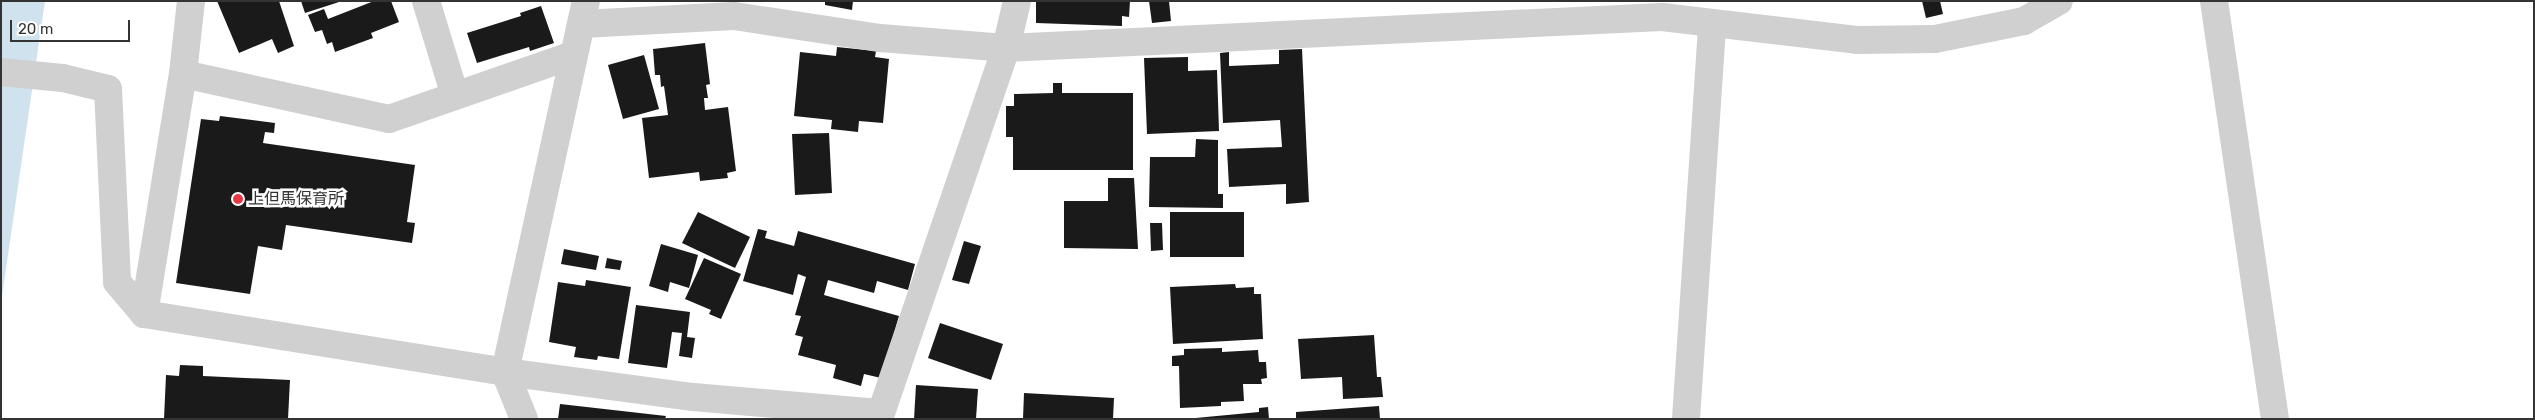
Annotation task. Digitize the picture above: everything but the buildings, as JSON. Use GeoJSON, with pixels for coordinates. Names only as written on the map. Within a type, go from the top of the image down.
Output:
{"type":"FeatureCollection","features":[{"type":"Feature","properties":{"kind":"street"},"geometry":{"type":"LineString","coordinates":[[144,314],[183,74],[191,1]]}},
{"type":"Feature","properties":{"kind":"street"},"geometry":{"type":"LineString","coordinates":[[426,1],[455,96]]}},
{"type":"Feature","properties":{"kind":"street"},"geometry":{"type":"LineString","coordinates":[[1,72],[63,78],[108,89],[117,282],[144,314],[505,372],[693,397],[879,416],[1006,48],[1017,1]]}},
{"type":"Feature","properties":{"kind":"street"},"geometry":{"type":"LineString","coordinates":[[524,419],[505,372],[573,55],[584,12],[734,16],[767,10],[880,38],[1006,48],[1662,17],[1712,25],[1857,40],[1935,40],[2024,22],[2059,1]]}},
{"type":"Feature","properties":{"kind":"street"},"geometry":{"type":"LineString","coordinates":[[2214,1],[2275,419]]}},
{"type":"Feature","properties":{"kind":"street"},"geometry":{"type":"LineString","coordinates":[[1686,419],[1712,25]]}},
{"type":"Feature","properties":{"kind":"street"},"geometry":{"type":"LineString","coordinates":[[183,74],[389,119],[573,55]]}},
{"type":"Feature","properties":{"kind":"water"},"geometry":{"type":"Polygon","coordinates":[[[1,1],[45,1],[1,303],[1,1]]]}},
{"type":"Feature","properties":{"kind":"place","name":"上但馬保育所"},"geometry":{"type":"Point","coordinates":[238,199]}}]}
